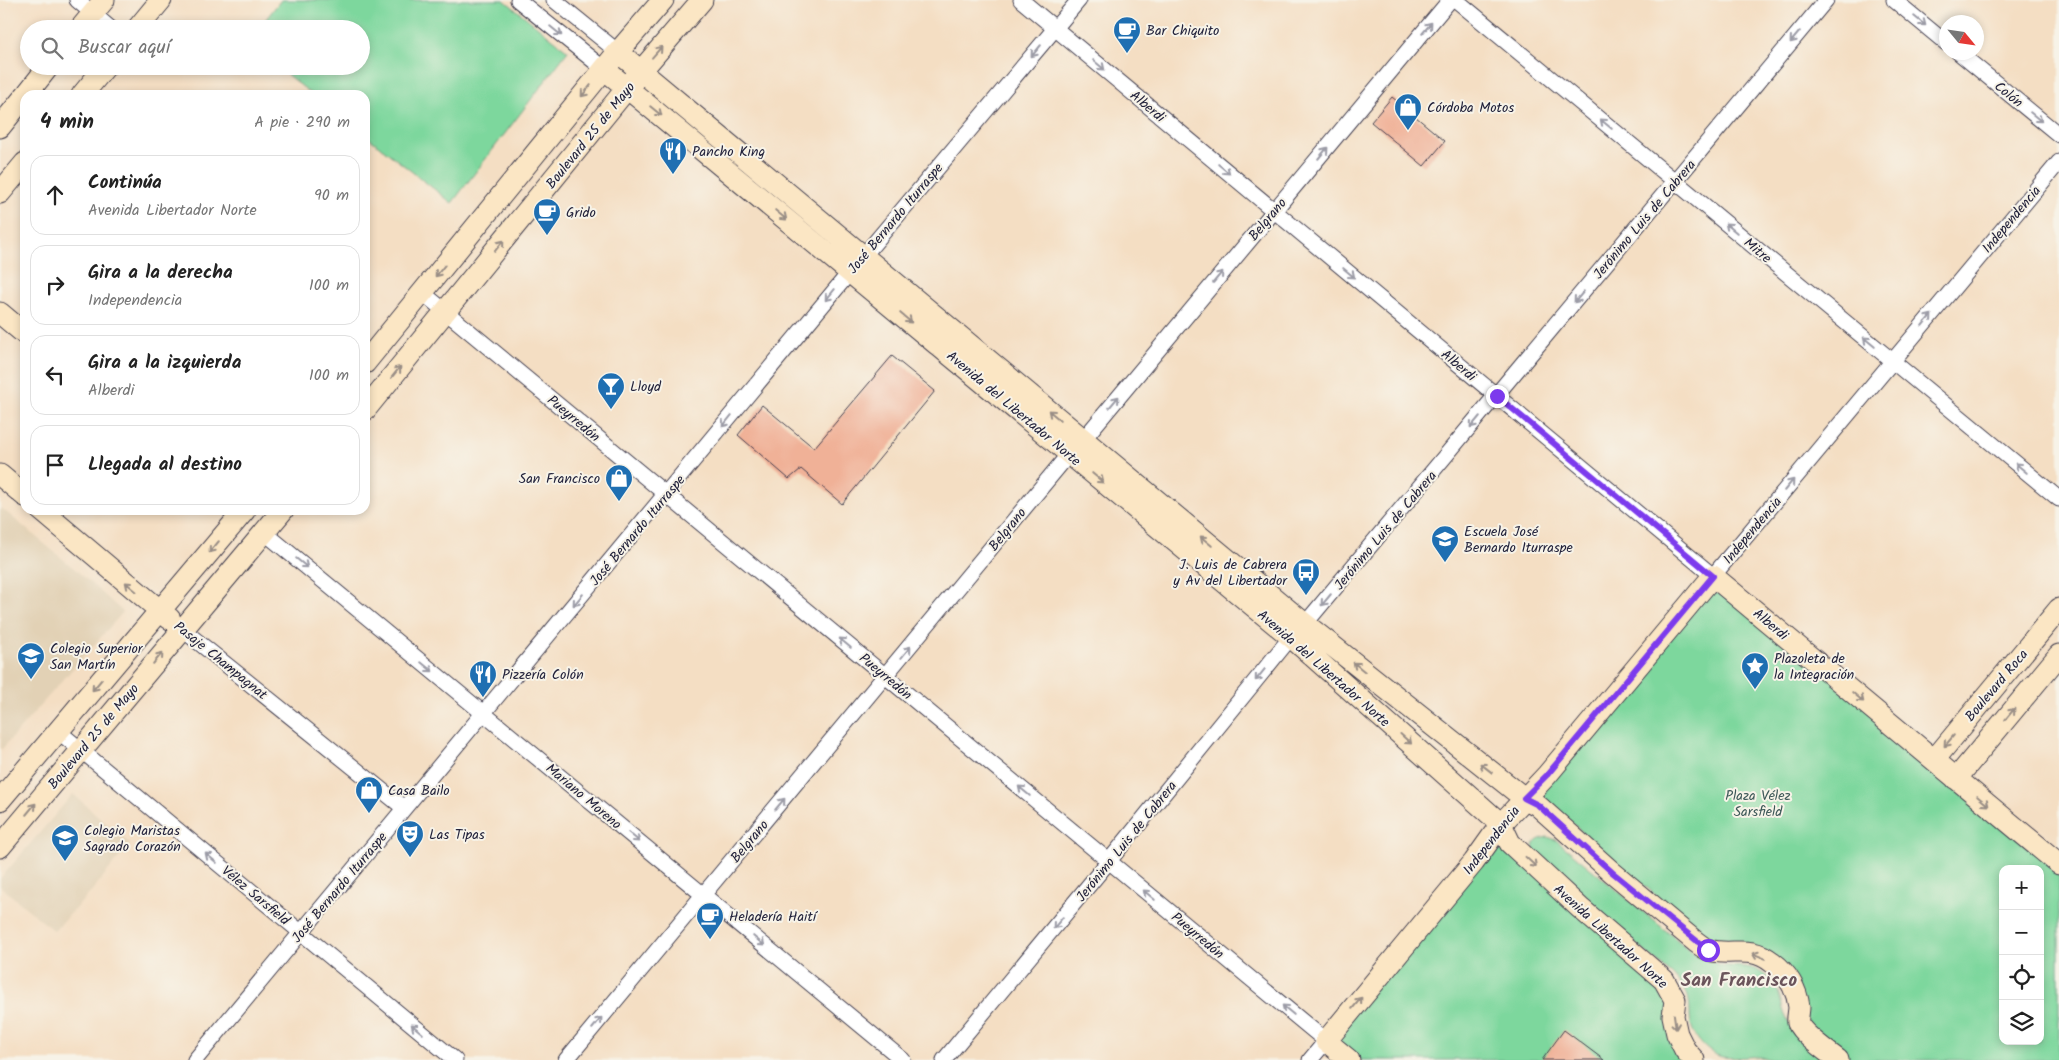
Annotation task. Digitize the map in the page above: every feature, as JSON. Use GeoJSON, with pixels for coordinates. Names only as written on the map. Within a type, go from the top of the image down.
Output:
{"type":"FeatureCollection","features":[{"type":"Feature","properties":{"kind":"main road"},"geometry":{"type":"LineString","coordinates":[[144,20],[161,0]]}},
{"type":"Feature","properties":{"kind":"main road"},"geometry":{"type":"LineString","coordinates":[[370,357],[604,69],[663,0]]}},
{"type":"Feature","properties":{"kind":"main road","name":"Boulevard 25 de Mayo"},"geometry":{"type":"LineString","coordinates":[[370,404],[641,71],[702,0]]}},
{"type":"Feature","properties":{"kind":"main road","name":"Avenida del Libertador Norte"},"geometry":{"type":"LineString","coordinates":[[618,52],[857,264],[1298,631],[1524,798]]}},
{"type":"Feature","properties":{"kind":"main road","name":"Avenida del Libertador Norte"},"geometry":{"type":"LineString","coordinates":[[604,69],[627,89],[857,264]]}},
{"type":"Feature","properties":{"kind":"main road"},"geometry":{"type":"LineString","coordinates":[[31,90],[42,75]]}},
{"type":"Feature","properties":{"kind":"main road"},"geometry":{"type":"LineString","coordinates":[[86,90],[99,75]]}},
{"type":"Feature","properties":{"kind":"main road"},"geometry":{"type":"LineString","coordinates":[[0,127],[20,103]]}},
{"type":"Feature","properties":{"kind":"main road"},"geometry":{"type":"LineString","coordinates":[[0,193],[20,169]]}},
{"type":"Feature","properties":{"kind":"main road"},"geometry":{"type":"LineString","coordinates":[[0,312],[20,330]]}},
{"type":"Feature","properties":{"kind":"main road"},"geometry":{"type":"LineString","coordinates":[[0,475],[20,492]]}},
{"type":"Feature","properties":{"kind":"main road","name":"Pasaje Champagnat"},"geometry":{"type":"LineString","coordinates":[[47,515],[182,629]]}},
{"type":"Feature","properties":{"kind":"main road"},"geometry":{"type":"LineString","coordinates":[[0,800],[160,611],[237,515]]}},
{"type":"Feature","properties":{"kind":"main road"},"geometry":{"type":"LineString","coordinates":[[243,515],[264,532]]}},
{"type":"Feature","properties":{"kind":"main road","name":"Boulevard 25 de Mayo"},"geometry":{"type":"LineString","coordinates":[[0,847],[279,515]]}},
{"type":"Feature","properties":{"kind":"main road","name":"Alberdi"},"geometry":{"type":"LineString","coordinates":[[1713,576],[2059,864]]}},
{"type":"Feature","properties":{"kind":"main road","name":"Independencia"},"geometry":{"type":"LineString","coordinates":[[1326,1041],[1474,862],[1501,824],[1547,775],[1713,576]]}},
{"type":"Feature","properties":{"kind":"main road","name":"Boulevard Roca"},"geometry":{"type":"LineString","coordinates":[[1934,760],[2059,610]]}},
{"type":"Feature","properties":{"kind":"main road","name":"Avenida del Libertador Norte"},"geometry":{"type":"LineString","coordinates":[[1298,631],[1501,824]]}},
{"type":"Feature","properties":{"kind":"main road"},"geometry":{"type":"LineString","coordinates":[[1956,779],[2059,655]]}},
{"type":"Feature","properties":{"kind":"main road"},"geometry":{"type":"LineString","coordinates":[[1524,798],[1538,805],[1619,878],[1708,950],[1722,952],[1742,950],[1758,954],[1772,961],[1787,976],[1795,990],[1799,1007],[1798,1022],[1804,1030],[1838,1060]]}},
{"type":"Feature","properties":{"kind":"main road","name":"Avenida Libertador Norte"},"geometry":{"type":"LineString","coordinates":[[1501,824],[1510,843],[1580,908],[1664,980],[1675,1000],[1673,1016],[1677,1034],[1685,1050],[1694,1060]]}},
{"type":"Feature","properties":{"kind":"main road","name":"Pueyrredón"},"geometry":{"type":"LineString","coordinates":[[1326,1041],[1349,1060]]}},
{"type":"Feature","properties":{"kind":"street","name":"Avenida del Libertador Norte"},"geometry":{"type":"LineString","coordinates":[[518,0],[604,69]]}},
{"type":"Feature","properties":{"kind":"street","name":"Avenida del Libertador Norte"},"geometry":{"type":"LineString","coordinates":[[554,0],[618,52]]}},
{"type":"Feature","properties":{"kind":"street","name":"Alberdi"},"geometry":{"type":"LineString","coordinates":[[1021,0],[1713,576]]}},
{"type":"Feature","properties":{"kind":"street","name":"José Bernardo Iturraspe"},"geometry":{"type":"LineString","coordinates":[[195,1060],[1079,0]]}},
{"type":"Feature","properties":{"kind":"street","name":"Belgrano"},"geometry":{"type":"LineString","coordinates":[[566,1060],[1076,446],[1450,0]]}},
{"type":"Feature","properties":{"kind":"street","name":"Mitre"},"geometry":{"type":"LineString","coordinates":[[1456,0],[2059,500]]}},
{"type":"Feature","properties":{"kind":"street","name":"Jerónimo Luis de Cabrera"},"geometry":{"type":"LineString","coordinates":[[944,1060],[1298,631],[1497,396],[1826,0]]}},
{"type":"Feature","properties":{"kind":"street"},"geometry":{"type":"LineString","coordinates":[[1894,0],[1939,37]]}},
{"type":"Feature","properties":{"kind":"street"},"geometry":{"type":"LineString","coordinates":[[88,10],[100,20]]}},
{"type":"Feature","properties":{"kind":"street","name":"Colón"},"geometry":{"type":"LineString","coordinates":[[1968,60],[2059,135]]}},
{"type":"Feature","properties":{"kind":"street","name":"Independencia"},"geometry":{"type":"LineString","coordinates":[[1713,576],[2059,162]]}},
{"type":"Feature","properties":{"kind":"street","name":"Pueyrredón"},"geometry":{"type":"LineString","coordinates":[[422,293],[1326,1041]]}},
{"type":"Feature","properties":{"kind":"street","name":"Mariano Moreno"},"geometry":{"type":"LineString","coordinates":[[264,532],[903,1060]]}},
{"type":"Feature","properties":{"kind":"street","name":"Pasaje Champagnat"},"geometry":{"type":"LineString","coordinates":[[182,629],[404,808]]}},
{"type":"Feature","properties":{"kind":"street","name":"Vélez Sarsfield"},"geometry":{"type":"LineString","coordinates":[[58,731],[455,1060]]}},
{"type":"Feature","properties":{"kind":"street","name":"Independencia"},"geometry":{"type":"LineString","coordinates":[[1310,1060],[1326,1041]]}},
{"type":"Feature","properties":{"kind":"shaded area","name":"Colegio Superior San Martín"},"geometry":{"type":"Polygon","coordinates":[[[0,507],[123,612],[1,750],[0,507]]]}},
{"type":"Feature","properties":{"kind":"shaded area","name":"Colegio Maristas Sagrado Corazón"},"geometry":{"type":"Polygon","coordinates":[[[73,794],[130,844],[89,894],[54,931],[0,886],[0,879],[73,794]]]}},
{"type":"Feature","properties":{"kind":"green space"},"geometry":{"type":"Polygon","coordinates":[[[281,0],[504,0],[568,51],[452,203],[370,139],[370,90],[307,90],[287,75],[370,75],[370,20],[265,20],[281,0]]]}},
{"type":"Feature","properties":{"kind":"green space","name":"Plaza Vélez Sarsfield"},"geometry":{"type":"Polygon","coordinates":[[[1713,576],[2059,864],[2059,1060],[1838,1060],[1803,1030],[1787,976],[1722,952],[1533,790],[1713,576]]]}},
{"type":"Feature","properties":{"kind":"green space"},"geometry":{"type":"Polygon","coordinates":[[[1501,824],[1664,980],[1694,1060],[1349,1060],[1326,1041],[1501,824]]]}},
{"type":"Feature","properties":{"kind":"green space"},"geometry":{"type":"Polygon","coordinates":[[[1548,837],[1556,840],[1692,952],[1717,964],[1751,968],[1762,973],[1774,985],[1789,1023],[1824,1060],[1771,1060],[1753,1057],[1728,1058],[1717,1055],[1707,1049],[1699,1040],[1691,1025],[1689,1001],[1683,986],[1673,975],[1539,864],[1533,847],[1537,841],[1548,837]]]}},
{"type":"Feature","properties":{"kind":"building","name":"Córdoba Motos"},"geometry":{"type":"Polygon","coordinates":[[[1392,97],[1445,141],[1424,166],[1371,122],[1392,97]]]}},
{"type":"Feature","properties":{"kind":"building"},"geometry":{"type":"Polygon","coordinates":[[[892,356],[935,391],[842,504],[801,469],[789,479],[738,435],[762,405],[814,448],[892,356]]]}},
{"type":"Feature","properties":{"kind":"building"},"geometry":{"type":"Polygon","coordinates":[[[1564,1030],[1604,1060],[1542,1060],[1564,1030]]]}},
{"type":"Feature","properties":{"kind":"place","name":"Bar Chiquito"},"geometry":{"type":"Point","coordinates":[1127,54]}},
{"type":"Feature","properties":{"kind":"place","name":"Córdoba Motos"},"geometry":{"type":"Point","coordinates":[1408,131]}},
{"type":"Feature","properties":{"kind":"place","name":"Pancho King"},"geometry":{"type":"Point","coordinates":[673,175]}},
{"type":"Feature","properties":{"kind":"place","name":"Grido"},"geometry":{"type":"Point","coordinates":[547,236]}},
{"type":"Feature","properties":{"kind":"place","name":"Lloyd"},"geometry":{"type":"Point","coordinates":[611,410]}},
{"type":"Feature","properties":{"kind":"place","name":"San Francisco"},"geometry":{"type":"Point","coordinates":[619,502]}},
{"type":"Feature","properties":{"kind":"place","name":"Escuela José Bernardo Iturraspe"},"geometry":{"type":"Point","coordinates":[1445,563]}},
{"type":"Feature","properties":{"kind":"place","name":"J. Luis de Cabrera y Av del Libertador"},"geometry":{"type":"Point","coordinates":[1306,596]}},
{"type":"Feature","properties":{"kind":"place","name":"Colegio Superior San Martín"},"geometry":{"type":"Point","coordinates":[31,680]}},
{"type":"Feature","properties":{"kind":"place","name":"Plazoleta de la Integración"},"geometry":{"type":"Point","coordinates":[1755,690]}},
{"type":"Feature","properties":{"kind":"place","name":"Pizzería Colón"},"geometry":{"type":"Point","coordinates":[483,698]}},
{"type":"Feature","properties":{"kind":"place","name":"Casa Bailo"},"geometry":{"type":"Point","coordinates":[369,814]}},
{"type":"Feature","properties":{"kind":"place","name":"Las Tipas"},"geometry":{"type":"Point","coordinates":[410,858]}},
{"type":"Feature","properties":{"kind":"place","name":"Colegio Maristas Sagrado Corazón"},"geometry":{"type":"Point","coordinates":[65,862]}},
{"type":"Feature","properties":{"kind":"place","name":"Heladería Haití"},"geometry":{"type":"Point","coordinates":[710,940]}},
{"type":"Feature","properties":{"kind":"district","name":"San Francisco"},"geometry":{"type":"Point","coordinates":[1739,979]}},
{"type":"Feature","properties":{"kind":"route"},"geometry":{"type":"LineString","coordinates":[[1497,396],[1713,576],[1547,775],[1524,798],[1538,805],[1612,872],[1708,950]]}}]}
